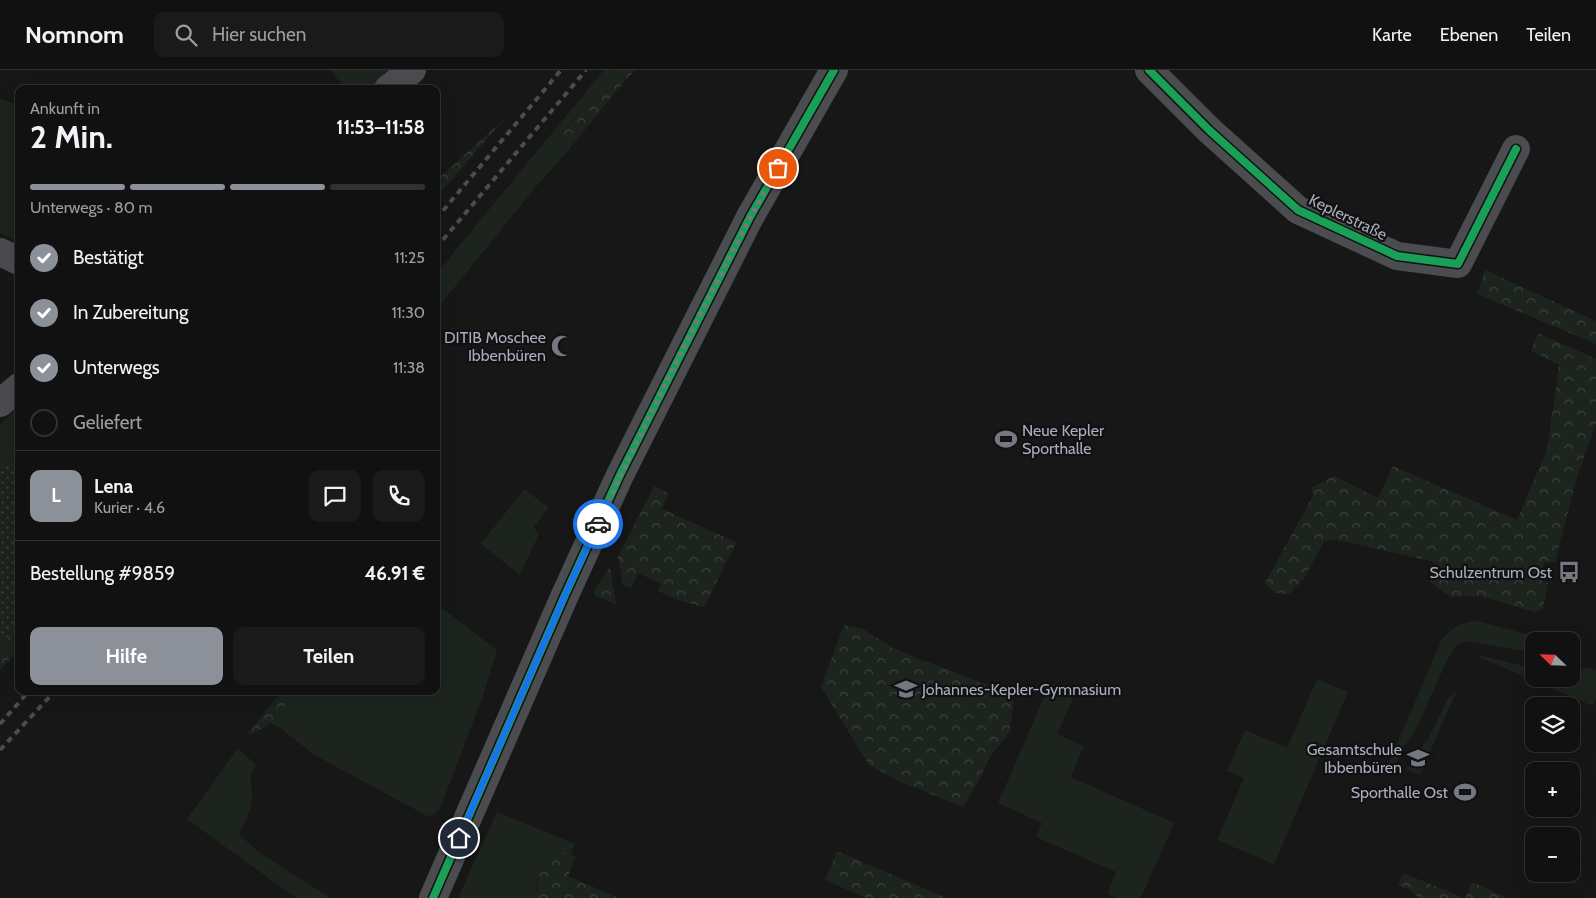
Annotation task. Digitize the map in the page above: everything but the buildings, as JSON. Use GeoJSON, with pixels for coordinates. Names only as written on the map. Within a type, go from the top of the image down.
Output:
{"type":"FeatureCollection","features":[{"type":"Feature","properties":{"kind":"street"},"geometry":{"type":"LineString","coordinates":[[393,85],[412,70]]}},
{"type":"Feature","properties":{"kind":"street"},"geometry":{"type":"LineString","coordinates":[[433,898],[565,595],[620,475],[750,217],[834,70]]}},
{"type":"Feature","properties":{"kind":"street","name":"Keplerstraße"},"geometry":{"type":"LineString","coordinates":[[1149,70],[1209,130],[1298,210],[1397,256],[1458,264],[1516,148]]}},
{"type":"Feature","properties":{"kind":"street"},"geometry":{"type":"LineString","coordinates":[[0,252],[15,259]]}},
{"type":"Feature","properties":{"kind":"street"},"geometry":{"type":"LineString","coordinates":[[0,403],[15,391]]}},
{"type":"Feature","properties":{"kind":"green space"},"geometry":{"type":"Polygon","coordinates":[[[330,70],[394,70],[376,85],[343,85],[330,70]]]}},
{"type":"Feature","properties":{"kind":"green space"},"geometry":{"type":"Polygon","coordinates":[[[604,70],[616,70],[596,95],[577,114],[558,139],[567,152],[534,189],[440,305],[440,269],[604,70]]]}},
{"type":"Feature","properties":{"kind":"green space"},"geometry":{"type":"Polygon","coordinates":[[[616,70],[635,70],[567,152],[558,139],[616,70]]]}},
{"type":"Feature","properties":{"kind":"green space"},"geometry":{"type":"Polygon","coordinates":[[[0,99],[15,104],[15,240],[0,233],[0,99]]]}},
{"type":"Feature","properties":{"kind":"green space"},"geometry":{"type":"Polygon","coordinates":[[[505,118],[440,193],[440,177],[505,118]]]}},
{"type":"Feature","properties":{"kind":"green space"},"geometry":{"type":"Polygon","coordinates":[[[1485,270],[1596,321],[1596,344],[1477,294],[1485,270]]]}},
{"type":"Feature","properties":{"kind":"green space"},"geometry":{"type":"Polygon","coordinates":[[[1538,333],[1596,359],[1596,423],[1577,477],[1555,562],[1544,562],[1541,581],[1548,583],[1543,609],[1535,612],[1480,596],[1451,597],[1430,582],[1435,562],[1337,540],[1324,541],[1305,577],[1289,594],[1275,593],[1265,583],[1313,496],[1311,488],[1334,476],[1378,498],[1393,466],[1517,520],[1547,450],[1559,365],[1531,351],[1538,333]]]}},
{"type":"Feature","properties":{"kind":"green space"},"geometry":{"type":"Polygon","coordinates":[[[15,411],[15,472],[0,461],[0,424],[15,411]]]}},
{"type":"Feature","properties":{"kind":"green space"},"geometry":{"type":"Polygon","coordinates":[[[0,461],[15,472],[15,627],[0,642],[0,461]]]}},
{"type":"Feature","properties":{"kind":"green space"},"geometry":{"type":"Polygon","coordinates":[[[654,486],[669,493],[662,509],[736,543],[704,607],[681,601],[658,591],[661,584],[638,573],[631,588],[623,585],[618,557],[654,486]]]}},
{"type":"Feature","properties":{"kind":"green space"},"geometry":{"type":"Polygon","coordinates":[[[524,489],[549,508],[534,527],[539,534],[520,575],[481,544],[524,489]]]}},
{"type":"Feature","properties":{"kind":"green space"},"geometry":{"type":"Polygon","coordinates":[[[610,567],[616,604],[595,596],[593,592],[610,567]]]}},
{"type":"Feature","properties":{"kind":"green space"},"geometry":{"type":"Polygon","coordinates":[[[440,608],[445,610],[497,650],[483,696],[440,809],[429,817],[313,754],[278,726],[269,723],[294,695],[440,695],[440,608]]]}},
{"type":"Feature","properties":{"kind":"green space"},"geometry":{"type":"Polygon","coordinates":[[[1477,621],[1525,634],[1525,651],[1473,642],[1464,642],[1457,645],[1448,658],[1414,734],[1404,746],[1395,766],[1389,763],[1441,641],[1456,626],[1477,621]]]}},
{"type":"Feature","properties":{"kind":"green space"},"geometry":{"type":"Polygon","coordinates":[[[844,625],[863,629],[894,649],[982,683],[1014,701],[1009,733],[990,757],[963,807],[899,781],[869,765],[821,687],[844,625]]]}},
{"type":"Feature","properties":{"kind":"green space"},"geometry":{"type":"Polygon","coordinates":[[[15,627],[15,653],[0,670],[0,642],[15,627]]]}},
{"type":"Feature","properties":{"kind":"green space"},"geometry":{"type":"Polygon","coordinates":[[[1472,654],[1525,666],[1525,677],[1472,654]]]}},
{"type":"Feature","properties":{"kind":"green space"},"geometry":{"type":"Polygon","coordinates":[[[1589,667],[1596,670],[1596,699],[1593,706],[1580,700],[1580,697],[1572,697],[1551,688],[1580,688],[1580,668],[1589,667]]]}},
{"type":"Feature","properties":{"kind":"green space"},"geometry":{"type":"Polygon","coordinates":[[[1317,679],[1348,692],[1274,864],[1217,840],[1244,778],[1227,771],[1245,730],[1287,748],[1317,679]]]}},
{"type":"Feature","properties":{"kind":"green space"},"geometry":{"type":"Polygon","coordinates":[[[1050,683],[1075,694],[1057,734],[1084,746],[1071,777],[1174,823],[1141,898],[1116,898],[1107,894],[1116,872],[1036,837],[1042,823],[998,803],[1050,683]]]}},
{"type":"Feature","properties":{"kind":"green space"},"geometry":{"type":"Polygon","coordinates":[[[1456,692],[1420,775],[1406,769],[1429,737],[1449,697],[1456,692]]]}},
{"type":"Feature","properties":{"kind":"green space"},"geometry":{"type":"Polygon","coordinates":[[[279,695],[295,695],[282,711],[263,728],[248,734],[279,695]]]}},
{"type":"Feature","properties":{"kind":"green space"},"geometry":{"type":"Polygon","coordinates":[[[238,748],[256,765],[251,778],[251,806],[239,834],[258,852],[331,898],[296,898],[187,819],[238,748]]]}},
{"type":"Feature","properties":{"kind":"green space"},"geometry":{"type":"Polygon","coordinates":[[[497,812],[575,844],[570,855],[552,847],[537,880],[535,898],[458,898],[497,812]]]}},
{"type":"Feature","properties":{"kind":"green space"},"geometry":{"type":"Polygon","coordinates":[[[552,847],[576,857],[568,876],[619,898],[535,898],[540,869],[552,847]]]}},
{"type":"Feature","properties":{"kind":"green space"},"geometry":{"type":"Polygon","coordinates":[[[837,851],[947,898],[867,898],[825,880],[837,851]]]}},
{"type":"Feature","properties":{"kind":"green space"},"geometry":{"type":"Polygon","coordinates":[[[1403,873],[1464,898],[1419,898],[1409,890],[1398,885],[1403,873]]]}},
{"type":"Feature","properties":{"kind":"green space"},"geometry":{"type":"Polygon","coordinates":[[[1472,882],[1507,898],[1465,898],[1472,882]]]}},
{"type":"Feature","properties":{"kind":"railway"},"geometry":{"type":"LineString","coordinates":[[440,214],[561,70]]}},
{"type":"Feature","properties":{"kind":"railway"},"geometry":{"type":"LineString","coordinates":[[440,243],[586,70]]}},
{"type":"Feature","properties":{"kind":"railway"},"geometry":{"type":"LineString","coordinates":[[0,724],[25,695]]}},
{"type":"Feature","properties":{"kind":"railway"},"geometry":{"type":"LineString","coordinates":[[0,750],[51,695]]}},
{"type":"Feature","properties":{"kind":"cycle path"},"geometry":{"type":"LineString","coordinates":[[433,898],[565,595],[620,475],[750,217],[834,70]]}},
{"type":"Feature","properties":{"kind":"cycle path"},"geometry":{"type":"LineString","coordinates":[[1149,70],[1209,130],[1298,210],[1397,256],[1458,264],[1516,149]]}},
{"type":"Feature","properties":{"kind":"way so far"},"geometry":{"type":"LineString","coordinates":[[598,524],[620,475],[723,270],[778,168]]}},
{"type":"Feature","properties":{"kind":"place","name":"DITIB Moschee Ibbenbüren"},"geometry":{"type":"Point","coordinates":[562,346]}},
{"type":"Feature","properties":{"kind":"place","name":"Neue Kepler Sporthalle"},"geometry":{"type":"Point","coordinates":[1006,439]}},
{"type":"Feature","properties":{"kind":"place","name":"Schulzentrum Ost"},"geometry":{"type":"Point","coordinates":[1569,572]}},
{"type":"Feature","properties":{"kind":"place","name":"Johannes-Kepler-Gymnasium"},"geometry":{"type":"Point","coordinates":[906,689]}},
{"type":"Feature","properties":{"kind":"place","name":"Gesamtschule Ibbenbüren"},"geometry":{"type":"Point","coordinates":[1418,758]}},
{"type":"Feature","properties":{"kind":"place","name":"Sporthalle Ost"},"geometry":{"type":"Point","coordinates":[1465,792]}},
{"type":"Feature","properties":{"kind":"route"},"geometry":{"type":"LineString","coordinates":[[459,838],[598,524]]}}]}
